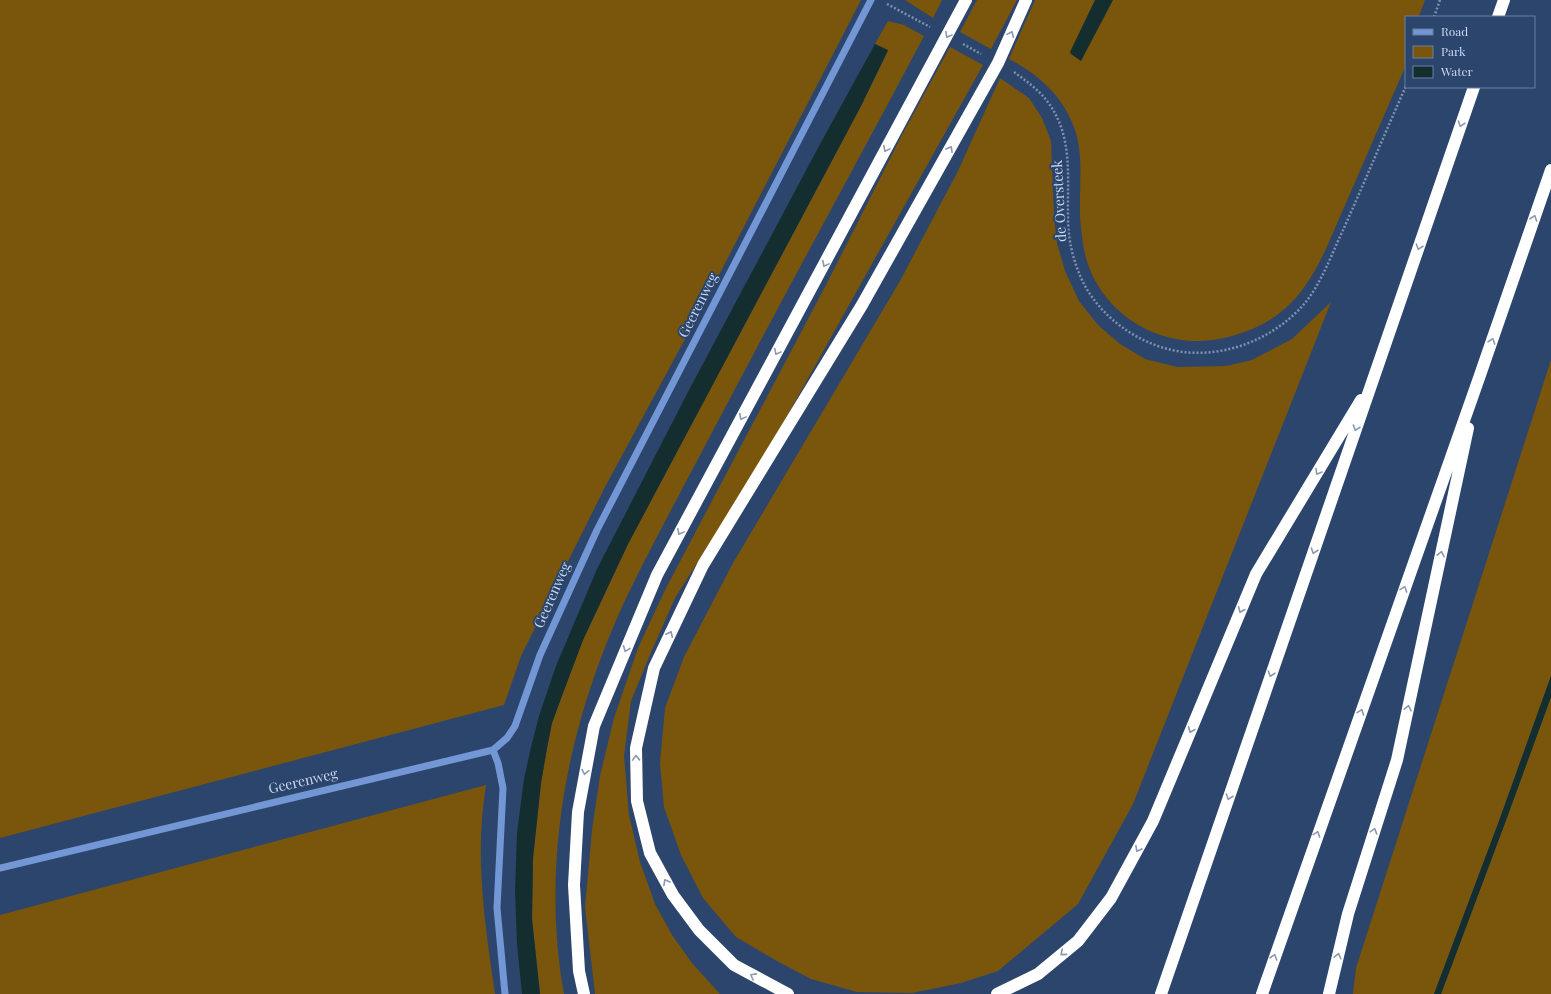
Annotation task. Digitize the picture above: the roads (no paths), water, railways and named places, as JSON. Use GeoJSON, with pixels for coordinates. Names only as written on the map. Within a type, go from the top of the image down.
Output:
{"type":"FeatureCollection","features":[{"type":"Feature","properties":{"kind":"highway"},"geometry":{"type":"LineString","coordinates":[[584,994],[580,971],[574,885],[578,812],[594,726],[657,575],[966,0]]}},
{"type":"Feature","properties":{"kind":"highway"},"geometry":{"type":"LineString","coordinates":[[788,994],[734,965],[699,930],[673,896],[650,853],[638,801],[636,748],[654,668],[703,565],[862,305],[998,63],[1026,0]]}},
{"type":"Feature","properties":{"kind":"highway"},"geometry":{"type":"LineString","coordinates":[[1498,16],[1504,0]]}},
{"type":"Feature","properties":{"kind":"highway"},"geometry":{"type":"LineString","coordinates":[[1161,994],[1474,88]]}},
{"type":"Feature","properties":{"kind":"highway"},"geometry":{"type":"LineString","coordinates":[[1262,994],[1551,170]]}},
{"type":"Feature","properties":{"kind":"highway"},"geometry":{"type":"LineString","coordinates":[[997,994],[1038,974],[1078,941],[1111,898],[1153,821],[1256,574],[1374,378]]}},
{"type":"Feature","properties":{"kind":"highway"},"geometry":{"type":"LineString","coordinates":[[1329,994],[1348,914],[1396,760],[1479,378]]}},
{"type":"Feature","properties":{"kind":"street","name":"Geerenweg"},"geometry":{"type":"LineString","coordinates":[[0,868],[493,750],[507,738],[516,726],[540,655],[596,530],[871,0]]}},
{"type":"Feature","properties":{"kind":"street"},"geometry":{"type":"LineString","coordinates":[[493,750],[498,763],[503,788],[497,908],[505,994]]}},
{"type":"Feature","properties":{"kind":"water"},"geometry":{"type":"Polygon","coordinates":[[[1095,0],[1113,0],[1081,61],[1070,52],[1095,0]]]}},
{"type":"Feature","properties":{"kind":"water"},"geometry":{"type":"Polygon","coordinates":[[[875,44],[888,50],[861,106],[628,544],[583,640],[563,693],[552,723],[547,748],[541,783],[533,858],[532,919],[540,994],[522,994],[517,944],[515,891],[517,833],[524,779],[531,747],[539,716],[556,666],[597,569],[689,390],[875,44]]]}},
{"type":"Feature","properties":{"kind":"water"},"geometry":{"type":"Polygon","coordinates":[[[1551,676],[1551,697],[1505,823],[1441,994],[1434,994],[1499,821],[1551,676]]]}}]}
